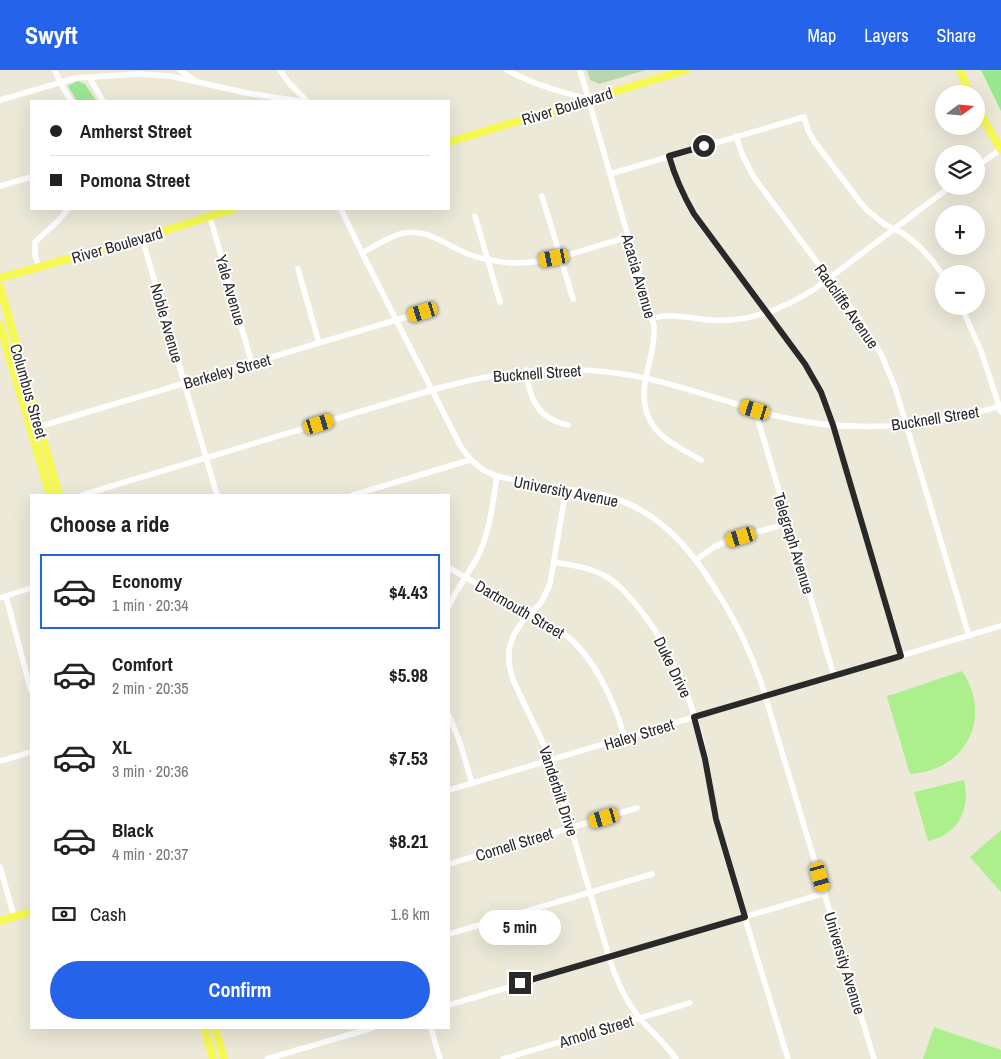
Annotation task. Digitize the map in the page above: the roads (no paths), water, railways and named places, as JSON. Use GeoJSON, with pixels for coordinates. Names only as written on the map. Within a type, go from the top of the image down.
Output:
{"type":"FeatureCollection","features":[{"type":"Feature","properties":{"kind":"main road","name":"River Boulevard"},"geometry":{"type":"LineString","coordinates":[[450,142],[686,70]]}},
{"type":"Feature","properties":{"kind":"main road"},"geometry":{"type":"LineString","coordinates":[[960,70],[966,85]]}},
{"type":"Feature","properties":{"kind":"main road"},"geometry":{"type":"LineString","coordinates":[[985,121],[1001,149]]}},
{"type":"Feature","properties":{"kind":"main road","name":"River Boulevard"},"geometry":{"type":"LineString","coordinates":[[0,278],[142,238],[230,210]]}},
{"type":"Feature","properties":{"kind":"main road","name":"Columbus Street"},"geometry":{"type":"LineString","coordinates":[[0,287],[59,494]]}},
{"type":"Feature","properties":{"kind":"main road","name":"Columbus Street"},"geometry":{"type":"LineString","coordinates":[[0,325],[50,494]]}},
{"type":"Feature","properties":{"kind":"main road"},"geometry":{"type":"LineString","coordinates":[[0,921],[30,912]]}},
{"type":"Feature","properties":{"kind":"main road"},"geometry":{"type":"LineString","coordinates":[[204,1029],[213,1059]]}},
{"type":"Feature","properties":{"kind":"main road"},"geometry":{"type":"LineString","coordinates":[[215,1029],[224,1059]]}},
{"type":"Feature","properties":{"kind":"street"},"geometry":{"type":"LineString","coordinates":[[55,70],[70,100]]}},
{"type":"Feature","properties":{"kind":"street"},"geometry":{"type":"LineString","coordinates":[[83,70],[102,100]]}},
{"type":"Feature","properties":{"kind":"street"},"geometry":{"type":"LineString","coordinates":[[180,70],[193,79],[204,83]]}},
{"type":"Feature","properties":{"kind":"street"},"geometry":{"type":"LineString","coordinates":[[280,70],[289,83],[306,100]]}},
{"type":"Feature","properties":{"kind":"street"},"geometry":{"type":"LineString","coordinates":[[507,70],[547,88],[588,100]]}},
{"type":"Feature","properties":{"kind":"street","name":"Acacia Avenue"},"geometry":{"type":"LineString","coordinates":[[580,70],[652,318],[654,335],[644,388],[644,403],[654,427],[666,440],[701,460]]}},
{"type":"Feature","properties":{"kind":"street"},"geometry":{"type":"LineString","coordinates":[[0,100],[76,78],[155,74],[292,100]]}},
{"type":"Feature","properties":{"kind":"street"},"geometry":{"type":"LineString","coordinates":[[610,174],[804,116],[811,136],[860,202],[874,216],[920,246],[936,265]]}},
{"type":"Feature","properties":{"kind":"street","name":"Radcliffe Avenue"},"geometry":{"type":"LineString","coordinates":[[736,136],[742,154],[753,176],[862,323],[881,354],[906,425],[969,636]]}},
{"type":"Feature","properties":{"kind":"street"},"geometry":{"type":"LineString","coordinates":[[985,161],[1001,149]]}},
{"type":"Feature","properties":{"kind":"street"},"geometry":{"type":"LineString","coordinates":[[669,156],[681,191],[694,214],[805,364],[827,406],[901,656]]}},
{"type":"Feature","properties":{"kind":"street"},"geometry":{"type":"LineString","coordinates":[[0,186],[30,178]]}},
{"type":"Feature","properties":{"kind":"street"},"geometry":{"type":"LineString","coordinates":[[652,318],[671,315],[698,319],[740,319],[767,313],[793,302],[810,292],[939,195]]}},
{"type":"Feature","properties":{"kind":"street"},"geometry":{"type":"LineString","coordinates":[[542,196],[573,299]]}},
{"type":"Feature","properties":{"kind":"street"},"geometry":{"type":"LineString","coordinates":[[39,268],[35,255],[35,242],[67,210]]}},
{"type":"Feature","properties":{"kind":"street","name":"University Avenue"},"geometry":{"type":"LineString","coordinates":[[341,210],[461,447],[470,460],[484,471],[497,476],[603,495],[633,506],[665,526],[675,536],[696,560],[723,600],[740,631],[766,696],[874,1059]]}},
{"type":"Feature","properties":{"kind":"street"},"geometry":{"type":"LineString","coordinates":[[475,216],[500,302]]}},
{"type":"Feature","properties":{"kind":"street","name":"Yale Avenue"},"geometry":{"type":"LineString","coordinates":[[210,217],[252,364]]}},
{"type":"Feature","properties":{"kind":"street"},"geometry":{"type":"LineString","coordinates":[[362,253],[396,236],[419,233],[434,237],[454,248],[488,260],[526,262],[560,257],[628,237]]}},
{"type":"Feature","properties":{"kind":"street","name":"Noble Avenue"},"geometry":{"type":"LineString","coordinates":[[142,238],[217,494]]}},
{"type":"Feature","properties":{"kind":"street"},"geometry":{"type":"LineString","coordinates":[[298,269],[319,343]]}},
{"type":"Feature","properties":{"kind":"street","name":"Berkeley Street"},"geometry":{"type":"LineString","coordinates":[[31,429],[423,312]]}},
{"type":"Feature","properties":{"kind":"street"},"geometry":{"type":"LineString","coordinates":[[965,315],[981,351],[1000,408]]}},
{"type":"Feature","properties":{"kind":"street"},"geometry":{"type":"LineString","coordinates":[[526,370],[530,394],[539,409],[550,419],[568,426]]}},
{"type":"Feature","properties":{"kind":"street","name":"Bucknell Street"},"geometry":{"type":"LineString","coordinates":[[85,494],[432,390],[480,377],[526,370],[588,370],[646,378],[755,410],[796,420],[833,425],[875,427],[906,425],[949,420],[1000,408]]}},
{"type":"Feature","properties":{"kind":"street","name":"Telegraph Avenue"},"geometry":{"type":"LineString","coordinates":[[755,410],[834,676]]}},
{"type":"Feature","properties":{"kind":"street"},"geometry":{"type":"LineString","coordinates":[[356,494],[470,460]]}},
{"type":"Feature","properties":{"kind":"street"},"geometry":{"type":"LineString","coordinates":[[450,604],[458,587],[475,562],[485,539],[497,476]]}},
{"type":"Feature","properties":{"kind":"street","name":"Vanderbilt Drive"},"geometry":{"type":"LineString","coordinates":[[566,489],[548,590],[540,604],[518,626],[509,648],[509,664],[513,680],[551,760],[609,957],[620,987],[633,1009],[660,1038],[676,1059]]}},
{"type":"Feature","properties":{"kind":"street"},"geometry":{"type":"LineString","coordinates":[[696,560],[718,545],[788,523]]}},
{"type":"Feature","properties":{"kind":"street","name":"Duke Drive"},"geometry":{"type":"LineString","coordinates":[[554,562],[596,571],[612,580],[627,594],[647,619],[667,650],[683,683],[705,759],[716,819],[788,1059]]}},
{"type":"Feature","properties":{"kind":"street","name":"Dartmouth Street"},"geometry":{"type":"LineString","coordinates":[[450,569],[562,632],[574,642],[584,654],[610,695],[626,738]]}},
{"type":"Feature","properties":{"kind":"street"},"geometry":{"type":"LineString","coordinates":[[30,588],[3,597],[30,689]]}},
{"type":"Feature","properties":{"kind":"street","name":"Haley Street"},"geometry":{"type":"LineString","coordinates":[[450,790],[1001,626]]}},
{"type":"Feature","properties":{"kind":"street"},"geometry":{"type":"LineString","coordinates":[[450,718],[461,745],[472,783]]}},
{"type":"Feature","properties":{"kind":"street"},"geometry":{"type":"LineString","coordinates":[[0,761],[30,752]]}},
{"type":"Feature","properties":{"kind":"street","name":"Cornell Street"},"geometry":{"type":"LineString","coordinates":[[450,864],[637,808]]}},
{"type":"Feature","properties":{"kind":"street"},"geometry":{"type":"LineString","coordinates":[[0,867],[14,916]]}},
{"type":"Feature","properties":{"kind":"street"},"geometry":{"type":"LineString","coordinates":[[450,934],[652,874]]}},
{"type":"Feature","properties":{"kind":"street"},"geometry":{"type":"LineString","coordinates":[[450,1004],[824,893]]}},
{"type":"Feature","properties":{"kind":"street","name":"Arnold Street"},"geometry":{"type":"LineString","coordinates":[[502,1059],[690,1003]]}},
{"type":"Feature","properties":{"kind":"street"},"geometry":{"type":"LineString","coordinates":[[267,1059],[369,1029]]}},
{"type":"Feature","properties":{"kind":"street"},"geometry":{"type":"LineString","coordinates":[[430,1029],[440,1059]]}}]}
